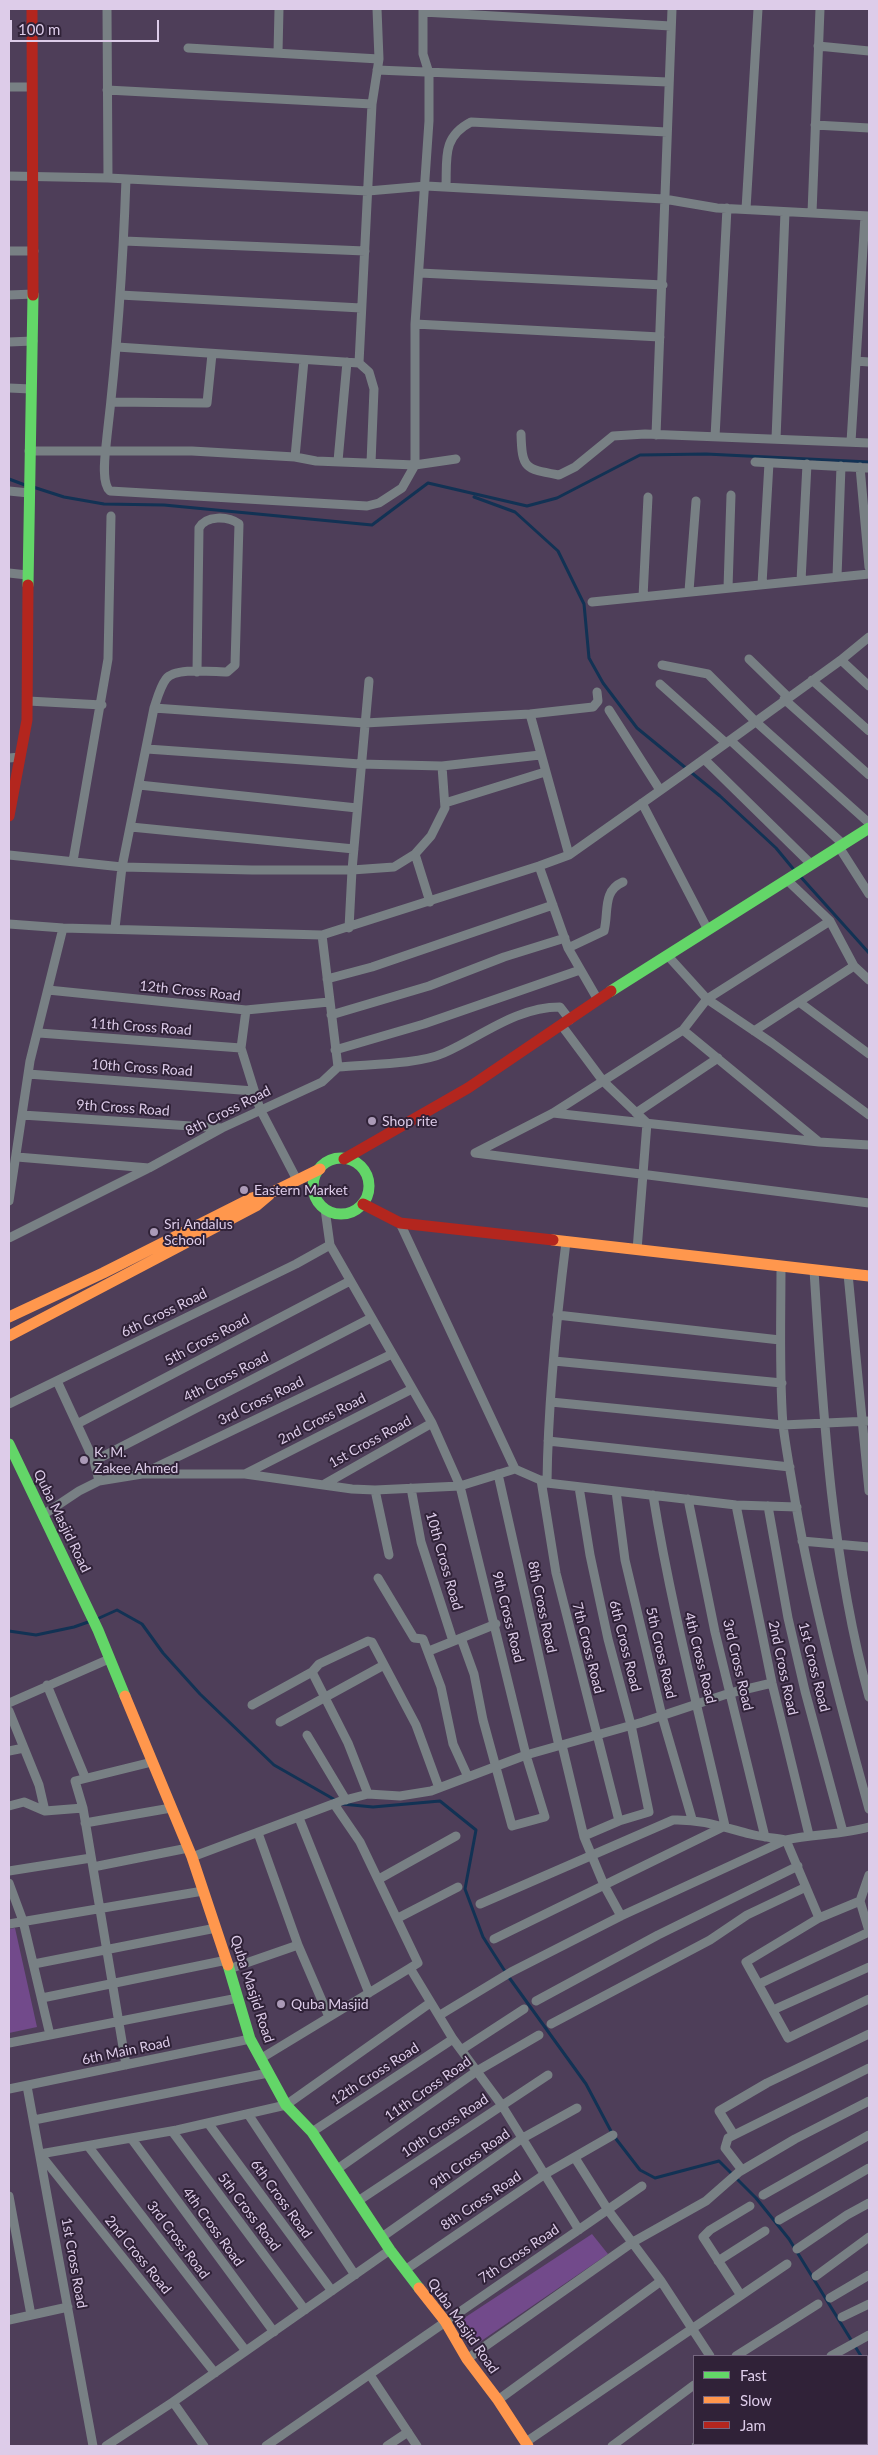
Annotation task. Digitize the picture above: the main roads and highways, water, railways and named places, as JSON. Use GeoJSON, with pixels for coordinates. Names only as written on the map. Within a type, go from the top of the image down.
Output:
{"type":"FeatureCollection","features":[{"type":"Feature","properties":{"kind":"waterway"},"geometry":{"type":"LineString","coordinates":[[33,487],[64,497],[104,504],[164,505],[372,525],[428,483],[527,506],[557,498],[640,455],[706,454],[869,462]]}},
{"type":"Feature","properties":{"kind":"waterway"},"geometry":{"type":"LineString","coordinates":[[9,479],[25,485]]}},
{"type":"Feature","properties":{"kind":"waterway"},"geometry":{"type":"LineString","coordinates":[[474,497],[515,512],[558,551],[584,604],[589,658],[603,683],[637,728],[720,796],[776,848],[795,871]]}},
{"type":"Feature","properties":{"kind":"waterway"},"geometry":{"type":"LineString","coordinates":[[799,875],[869,953]]}},
{"type":"Feature","properties":{"kind":"waterway"},"geometry":{"type":"LineString","coordinates":[[97,1619],[117,1610],[142,1624],[163,1653],[200,1694],[274,1765],[337,1801]]}},
{"type":"Feature","properties":{"kind":"waterway"},"geometry":{"type":"LineString","coordinates":[[9,1631],[36,1635],[74,1627],[91,1621]]}},
{"type":"Feature","properties":{"kind":"waterway"},"geometry":{"type":"LineString","coordinates":[[342,1804],[373,1807],[440,1801],[476,1830],[465,1889],[483,1937],[508,1976],[586,2084],[613,2135],[640,2170],[655,2178],[719,2161],[756,2198],[789,2239],[860,2355]]}},
{"type":"Feature","properties":{"kind":"place","name":"Shop rite"},"geometry":{"type":"Point","coordinates":[372,1121]}},
{"type":"Feature","properties":{"kind":"place","name":"Eastern Market"},"geometry":{"type":"Point","coordinates":[244,1190]}},
{"type":"Feature","properties":{"kind":"place","name":"Sri Andalus School"},"geometry":{"type":"Point","coordinates":[154,1232]}},
{"type":"Feature","properties":{"kind":"place","name":"K. M. Zakee Ahmed"},"geometry":{"type":"Point","coordinates":[84,1460]}},
{"type":"Feature","properties":{"kind":"place","name":"Quba Masjid"},"geometry":{"type":"Point","coordinates":[281,2004]}}]}
